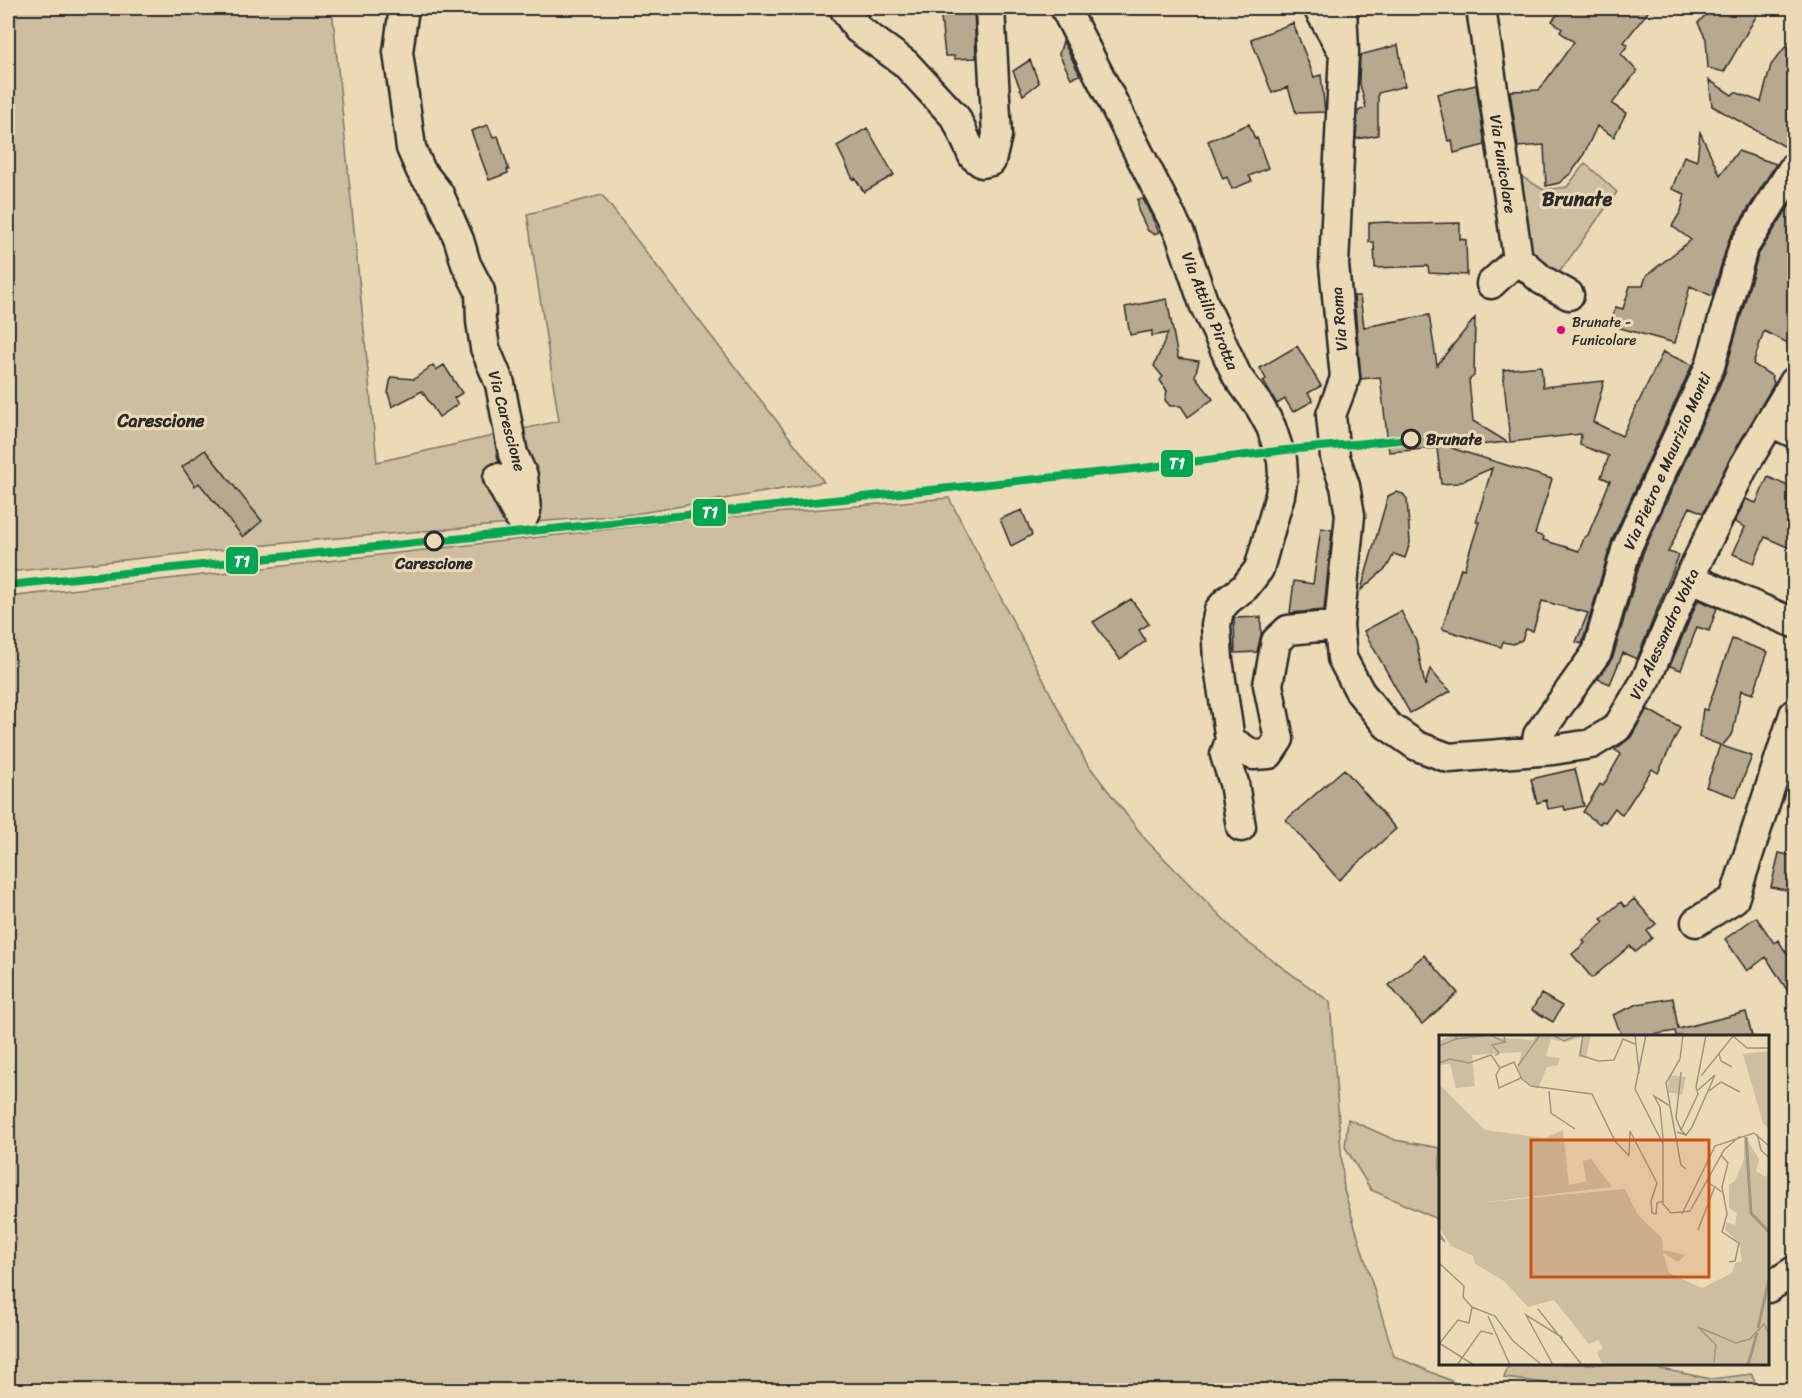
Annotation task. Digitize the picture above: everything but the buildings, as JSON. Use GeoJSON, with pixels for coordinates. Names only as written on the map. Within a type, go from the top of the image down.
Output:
{"type":"FeatureCollection","features":[{"type":"Feature","properties":{"kind":"street","name":"Via Carescione"},"geometry":{"type":"LineString","coordinates":[[404,8],[398,52],[411,148],[421,171],[439,194],[459,240],[466,264],[480,291],[485,348],[500,384],[513,454],[523,476],[526,511],[523,518],[518,516],[498,478]]}},
{"type":"Feature","properties":{"kind":"street"},"geometry":{"type":"LineString","coordinates":[[844,8],[858,29],[905,63],[956,118],[973,156],[982,163],[991,161],[997,135],[990,8]]}},
{"type":"Feature","properties":{"kind":"street","name":"Via Attilio Pirotta"},"geometry":{"type":"LineString","coordinates":[[1065,8],[1180,234],[1204,304],[1237,376],[1260,407],[1271,427],[1282,460],[1283,475],[1280,495],[1259,569],[1245,587],[1219,610],[1216,626],[1218,660],[1230,740],[1225,755],[1234,783],[1241,827]]}},
{"type":"Feature","properties":{"kind":"street"},"geometry":{"type":"LineString","coordinates":[[1318,8],[1344,52]]}},
{"type":"Feature","properties":{"kind":"street","name":"Via Roma"},"geometry":{"type":"LineString","coordinates":[[1339,625],[1350,515],[1345,486],[1334,448],[1331,415],[1345,378],[1334,265],[1344,52],[1342,8]]}},
{"type":"Feature","properties":{"kind":"street","name":"Via Funicolare"},"geometry":{"type":"LineString","coordinates":[[1481,8],[1518,259]]}},
{"type":"Feature","properties":{"kind":"street","name":"Via Pietro e Maurizio Monti"},"geometry":{"type":"LineString","coordinates":[[1535,751],[1538,735],[1597,652],[1627,548],[1710,366],[1743,248],[1794,167]]}},
{"type":"Feature","properties":{"kind":"street"},"geometry":{"type":"LineString","coordinates":[[1491,284],[1518,259],[1542,280],[1569,294]]}},
{"type":"Feature","properties":{"kind":"street","name":"Via Alessandro Volta"},"geometry":{"type":"LineString","coordinates":[[1339,625],[1342,658],[1360,692],[1387,725],[1417,746],[1449,758],[1591,744],[1617,728],[1646,680],[1689,578],[1743,468],[1783,427],[1794,382]]}},
{"type":"Feature","properties":{"kind":"street"},"geometry":{"type":"LineString","coordinates":[[1689,578],[1794,623]]}},
{"type":"Feature","properties":{"kind":"street"},"geometry":{"type":"LineString","coordinates":[[1230,740],[1253,755],[1269,754],[1279,739],[1268,685],[1276,642],[1288,630],[1339,625]]}},
{"type":"Feature","properties":{"kind":"street"},"geometry":{"type":"LineString","coordinates":[[1696,922],[1734,899],[1794,714]]}},
{"type":"Feature","properties":{"kind":"street"},"geometry":{"type":"LineString","coordinates":[[1769,1287],[1794,1270]]}},
{"type":"Feature","properties":{"kind":"shaded area"},"geometry":{"type":"Polygon","coordinates":[[[8,8],[332,8],[377,462],[559,421],[527,214],[602,195],[824,482],[634,514],[325,539],[8,572],[8,8]]]}},
{"type":"Feature","properties":{"kind":"shaded area"},"geometry":{"type":"Polygon","coordinates":[[[1585,163],[1617,192],[1556,277],[1541,266],[1531,251],[1507,168],[1544,190],[1567,187],[1585,163]]]}},
{"type":"Feature","properties":{"kind":"shaded area"},"geometry":{"type":"Polygon","coordinates":[[[949,498],[1086,762],[1146,840],[1243,939],[1330,1002],[1344,1190],[1394,1356],[1472,1390],[8,1390],[8,597],[682,521],[949,498]]]}},
{"type":"Feature","properties":{"kind":"shaded area"},"geometry":{"type":"Polygon","coordinates":[[[1348,1119],[1395,1140],[1439,1148],[1439,1220],[1371,1190],[1345,1147],[1348,1119]]]}},
{"type":"Feature","properties":{"kind":"shaded area"},"geometry":{"type":"Polygon","coordinates":[[[1509,1365],[1642,1365],[1711,1379],[1752,1374],[1758,1390],[1554,1390],[1553,1384],[1504,1378],[1509,1365]]]}},
{"type":"Feature","properties":{"kind":"transit line","name":"T1"},"geometry":{"type":"LineString","coordinates":[[8,585],[1143,468],[1286,450],[1411,439]]}},
{"type":"Feature","properties":{"kind":"place","name":"Brunate - Funicolare"},"geometry":{"type":"Point","coordinates":[1561,330]}},
{"type":"Feature","properties":{"kind":"place","name":"Brunate"},"geometry":{"type":"Point","coordinates":[1411,439]}},
{"type":"Feature","properties":{"kind":"place","name":"Carescione"},"geometry":{"type":"Point","coordinates":[434,541]}},
{"type":"Feature","properties":{"kind":"district","name":"Brunate"},"geometry":{"type":"Point","coordinates":[1577,199]}},
{"type":"Feature","properties":{"kind":"district","name":"Carescione"},"geometry":{"type":"Point","coordinates":[161,421]}}]}
